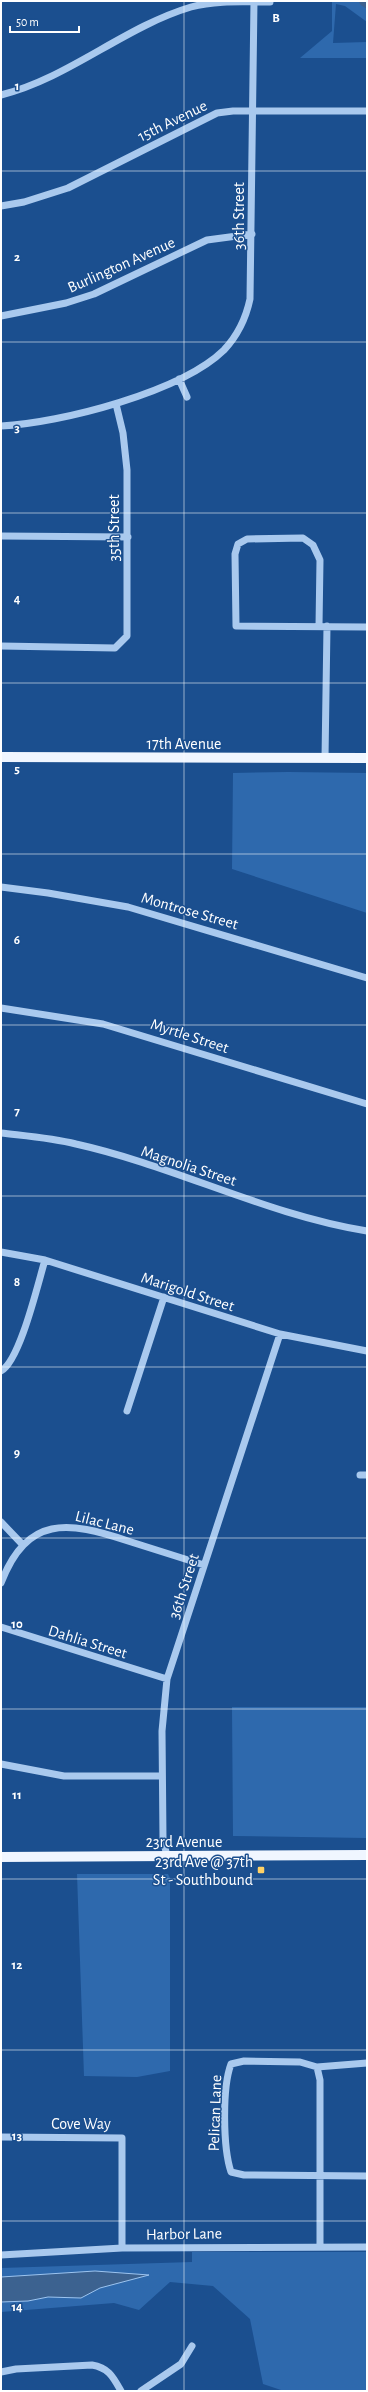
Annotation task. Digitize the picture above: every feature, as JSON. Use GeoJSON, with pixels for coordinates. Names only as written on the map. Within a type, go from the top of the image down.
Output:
{"type":"FeatureCollection","features":[{"type":"Feature","properties":{"kind":"main road","name":"17th Avenue"},"geometry":{"type":"LineString","coordinates":[[1,757],[367,758]]}},
{"type":"Feature","properties":{"kind":"main road","name":"23rd Avenue"},"geometry":{"type":"LineString","coordinates":[[1,1857],[367,1855]]}},
{"type":"Feature","properties":{"kind":"street"},"geometry":{"type":"LineString","coordinates":[[1,95],[46,78],[176,12],[207,4],[254,1],[270,2]]}},
{"type":"Feature","properties":{"kind":"street","name":"36th Street"},"geometry":{"type":"LineString","coordinates":[[1,426],[62,417],[116,404],[179,379],[223,350],[244,321],[250,299],[254,1]]}},
{"type":"Feature","properties":{"kind":"street","name":"15th Avenue"},"geometry":{"type":"LineString","coordinates":[[1,206],[24,202],[68,188],[217,113],[253,110],[367,111]]}},
{"type":"Feature","properties":{"kind":"street","name":"Burlington Avenue"},"geometry":{"type":"LineString","coordinates":[[1,316],[66,303],[94,294],[207,240],[252,234]]}},
{"type":"Feature","properties":{"kind":"street"},"geometry":{"type":"LineString","coordinates":[[179,379],[187,397]]}},
{"type":"Feature","properties":{"kind":"street","name":"35th Street"},"geometry":{"type":"LineString","coordinates":[[1,646],[115,648],[127,636],[128,536],[126,454],[116,404]]}},
{"type":"Feature","properties":{"kind":"street"},"geometry":{"type":"LineString","coordinates":[[1,536],[128,536]]}},
{"type":"Feature","properties":{"kind":"street"},"geometry":{"type":"LineString","coordinates":[[325,758],[323,626],[320,560],[313,545],[303,538],[247,539],[238,544],[235,554],[236,626],[323,626],[367,627]]}},
{"type":"Feature","properties":{"kind":"street","name":"Montrose Street"},"geometry":{"type":"LineString","coordinates":[[1,887],[56,894],[128,906],[367,978]]}},
{"type":"Feature","properties":{"kind":"street","name":"Myrtle Street"},"geometry":{"type":"LineString","coordinates":[[1,1008],[74,1019],[139,1034],[367,1104]]}},
{"type":"Feature","properties":{"kind":"street","name":"Magnolia Street"},"geometry":{"type":"LineString","coordinates":[[1,1133],[76,1144],[303,1216],[343,1227],[367,1231]]}},
{"type":"Feature","properties":{"kind":"street","name":"Marigold Street"},"geometry":{"type":"LineString","coordinates":[[1,1252],[45,1260],[280,1334],[367,1351]]}},
{"type":"Feature","properties":{"kind":"street"},"geometry":{"type":"LineString","coordinates":[[1,1371],[10,1364],[20,1343],[45,1260]]}},
{"type":"Feature","properties":{"kind":"street"},"geometry":{"type":"LineString","coordinates":[[127,1411],[164,1297]]}},
{"type":"Feature","properties":{"kind":"street","name":"36th Street"},"geometry":{"type":"LineString","coordinates":[[167,1856],[163,1839],[162,1776],[163,1708],[167,1680],[280,1334]]}},
{"type":"Feature","properties":{"kind":"street"},"geometry":{"type":"LineString","coordinates":[[1,1522],[22,1544]]}},
{"type":"Feature","properties":{"kind":"street","name":"Lilac Lane"},"geometry":{"type":"LineString","coordinates":[[1,1584],[6,1569],[22,1544],[45,1531],[64,1526],[83,1527],[204,1565]]}},
{"type":"Feature","properties":{"kind":"street","name":"Dahlia Street"},"geometry":{"type":"LineString","coordinates":[[1,1627],[167,1680]]}},
{"type":"Feature","properties":{"kind":"street"},"geometry":{"type":"LineString","coordinates":[[1,1764],[64,1776],[162,1776]]}},
{"type":"Feature","properties":{"kind":"street","name":"Pelican Lane"},"geometry":{"type":"LineString","coordinates":[[317,2067],[300,2062],[244,2061],[231,2064],[226,2077],[226,2156],[231,2172],[244,2175],[320,2175]]}},
{"type":"Feature","properties":{"kind":"street"},"geometry":{"type":"LineString","coordinates":[[320,2247],[320,2080],[317,2067],[367,2063]]}},
{"type":"Feature","properties":{"kind":"street","name":"Cove Way"},"geometry":{"type":"LineString","coordinates":[[1,2137],[122,2138],[122,2248]]}},
{"type":"Feature","properties":{"kind":"street"},"geometry":{"type":"LineString","coordinates":[[320,2175],[367,2176]]}},
{"type":"Feature","properties":{"kind":"street","name":"Harbor Lane"},"geometry":{"type":"LineString","coordinates":[[1,2255],[122,2248],[367,2247]]}},
{"type":"Feature","properties":{"kind":"street"},"geometry":{"type":"LineString","coordinates":[[141,2391],[181,2364],[192,2346]]}},
{"type":"Feature","properties":{"kind":"street"},"geometry":{"type":"LineString","coordinates":[[1,2372],[16,2369],[92,2365],[102,2367],[110,2372],[121,2391]]}},
{"type":"Feature","properties":{"kind":"shaded area"},"geometry":{"type":"Polygon","coordinates":[[[332,1],[359,1],[367,9],[367,22],[345,6],[336,4],[333,43],[367,42],[367,58],[300,58],[332,31],[332,1]]]}},
{"type":"Feature","properties":{"kind":"shaded area"},"geometry":{"type":"Polygon","coordinates":[[[233,773],[367,773],[367,913],[232,869],[233,773]]]}},
{"type":"Feature","properties":{"kind":"shaded area"},"geometry":{"type":"Polygon","coordinates":[[[232,1707],[367,1707],[366,1838],[233,1836],[232,1707]]]}},
{"type":"Feature","properties":{"kind":"shaded area"},"geometry":{"type":"Polygon","coordinates":[[[77,1874],[168,1874],[170,1878],[170,2071],[137,2077],[84,2076],[77,1874]]]}},
{"type":"Feature","properties":{"kind":"shaded area"},"geometry":{"type":"Polygon","coordinates":[[[192,2252],[367,2252],[367,2391],[284,2391],[263,2384],[250,2319],[213,2286],[170,2282],[139,2310],[114,2303],[1,2312],[1,2268],[192,2262],[192,2252]]]}},
{"type":"Feature","properties":{"kind":"shaded area"},"geometry":{"type":"Polygon","coordinates":[[[95,2271],[149,2275],[100,2288],[81,2298],[48,2297],[28,2301],[1,2302],[1,2277],[95,2271]]]}},
{"type":"Feature","properties":{"kind":"place","name":"23rd Ave @ 37th St - Southbound"},"geometry":{"type":"Point","coordinates":[261,1870]}}]}
